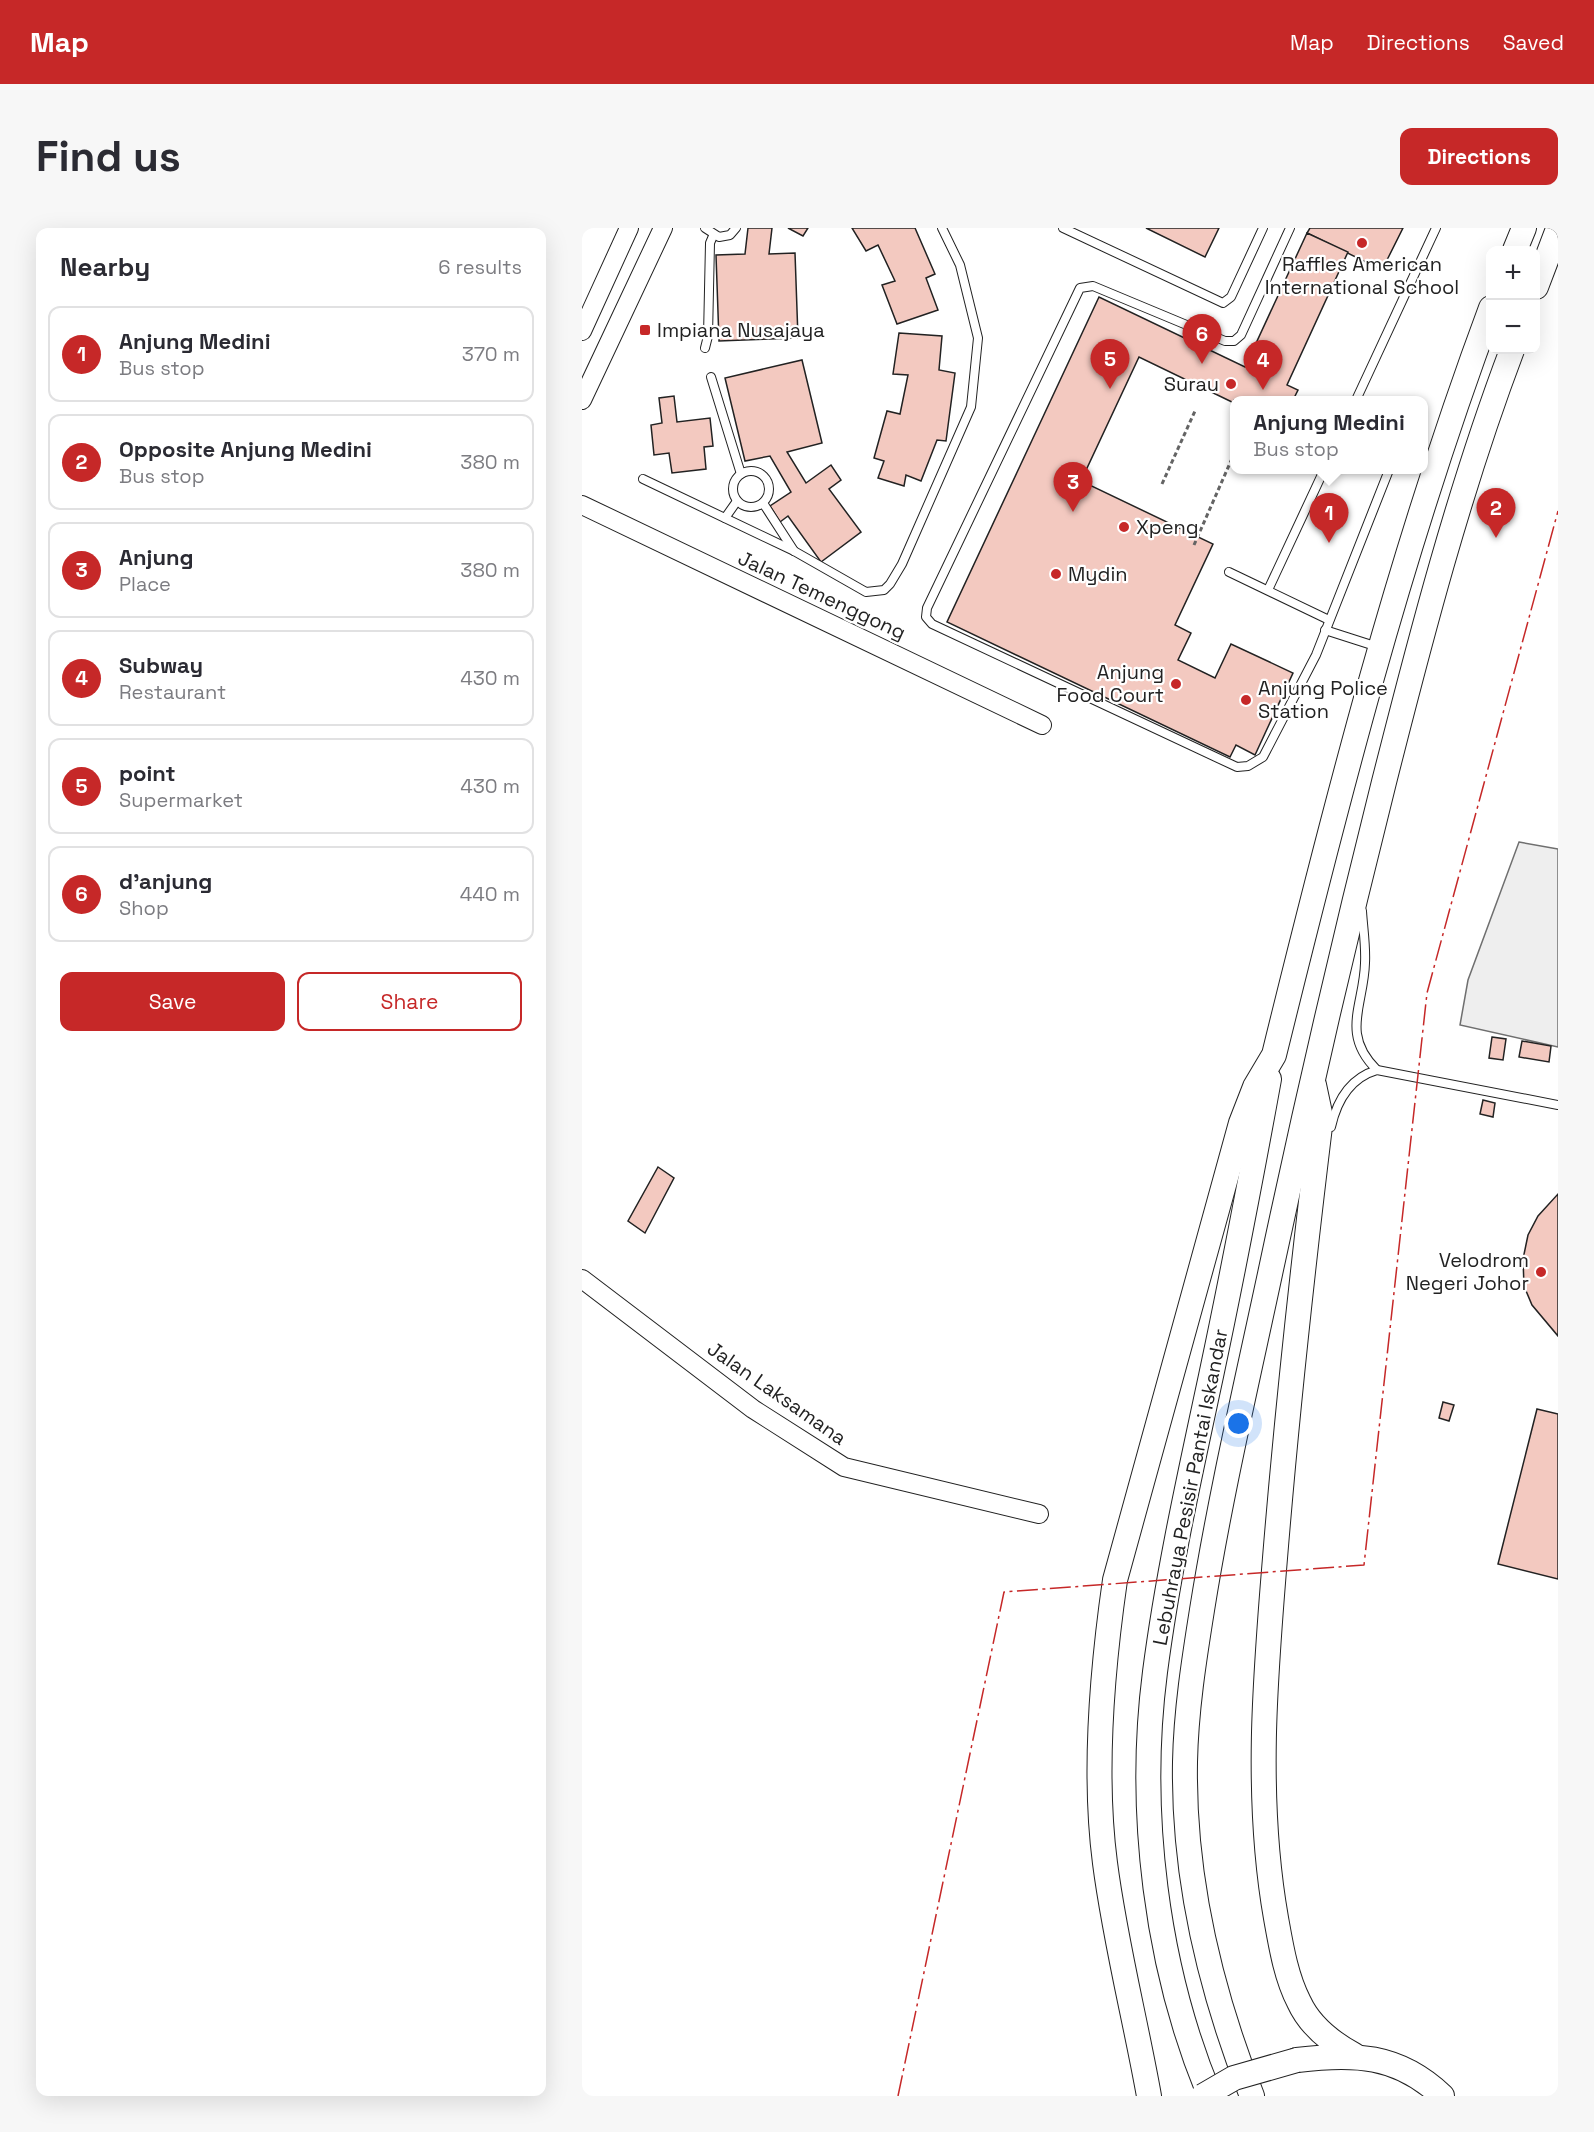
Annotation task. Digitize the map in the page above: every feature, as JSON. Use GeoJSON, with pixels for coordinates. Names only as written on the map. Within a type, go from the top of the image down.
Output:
{"type":"FeatureCollection","features":[{"type":"Feature","properties":{"kind":"highway"},"geometry":{"type":"LineString","coordinates":[[1514,228],[1514,246]]}},
{"type":"Feature","properties":{"kind":"highway"},"geometry":{"type":"LineString","coordinates":[[1516,246],[1524,228]]}},
{"type":"Feature","properties":{"kind":"highway"},"geometry":{"type":"LineString","coordinates":[[1540,277],[1557,234]]}},
{"type":"Feature","properties":{"kind":"highway"},"geometry":{"type":"LineString","coordinates":[[1149,2096],[1123,1977],[1104,1860],[1101,1720],[1105,1646],[1115,1580],[1241,1123],[1255,1087],[1274,1055],[1334,813],[1432,464],[1486,321]]}},
{"type":"Feature","properties":{"kind":"highway","name":"Lebuhraya Pesisir Pantai Iskandar"},"geometry":{"type":"LineString","coordinates":[[1252,2096],[1213,1984],[1201,1927],[1186,1822],[1185,1763],[1195,1655],[1212,1547],[1312,1078],[1360,880],[1416,655],[1467,477],[1511,354]]}},
{"type":"Feature","properties":{"kind":"highway","name":"Lebuhraya Pesisir Pantai Iskandar"},"geometry":{"type":"LineString","coordinates":[[1210,2096],[1174,1989],[1161,1929],[1150,1817],[1149,1755],[1155,1674],[1174,1548],[1238,1246],[1274,1055]]}},
{"type":"Feature","properties":{"kind":"highway"},"geometry":{"type":"LineString","coordinates":[[1312,1078],[1321,1118],[1289,1382],[1268,1651],[1264,1791],[1271,1890],[1290,1979],[1299,2004],[1312,2021],[1336,2045],[1354,2055]]}},
{"type":"Feature","properties":{"kind":"highway"},"geometry":{"type":"LineString","coordinates":[[1203,2096],[1234,2078],[1296,2060],[1354,2055],[1379,2059],[1402,2069],[1442,2096]]}},
{"type":"Feature","properties":{"kind":"street"},"geometry":{"type":"LineString","coordinates":[[582,331],[629,228]]}},
{"type":"Feature","properties":{"kind":"street"},"geometry":{"type":"LineString","coordinates":[[582,400],[663,228]]}},
{"type":"Feature","properties":{"kind":"street","name":"Jalan Temenggong"},"geometry":{"type":"LineString","coordinates":[[582,505],[1042,724]]}},
{"type":"Feature","properties":{"kind":"street","name":"Jalan Laksamana"},"geometry":{"type":"LineString","coordinates":[[582,1279],[753,1408],[844,1467],[1039,1514]]}},
{"type":"Feature","properties":{"kind":"lane"},"geometry":{"type":"LineString","coordinates":[[705,228],[713,236],[724,237],[736,228]]}},
{"type":"Feature","properties":{"kind":"lane"},"geometry":{"type":"LineString","coordinates":[[644,479],[794,551],[866,592],[876,592],[890,584],[914,540],[971,407],[978,338],[960,266],[942,228]]}},
{"type":"Feature","properties":{"kind":"lane"},"geometry":{"type":"LineString","coordinates":[[1063,228],[1222,303],[1231,297],[1263,228]]}},
{"type":"Feature","properties":{"kind":"lane"},"geometry":{"type":"LineString","coordinates":[[1290,228],[1241,335],[1234,341],[1225,341],[1093,286],[1080,288],[926,613],[932,624],[1237,767],[1248,766],[1263,758],[1316,655],[1387,474]]}},
{"type":"Feature","properties":{"kind":"lane"},"geometry":{"type":"LineString","coordinates":[[1358,396],[1436,228]]}},
{"type":"Feature","properties":{"kind":"lane"},"geometry":{"type":"LineString","coordinates":[[705,348],[708,336],[710,243],[713,236]]}},
{"type":"Feature","properties":{"kind":"lane"},"geometry":{"type":"LineString","coordinates":[[711,377],[741,474]]}},
{"type":"Feature","properties":{"kind":"lane"},"geometry":{"type":"LineString","coordinates":[[725,518],[737,501],[734,483],[741,474],[752,471],[766,481],[768,492],[763,502],[747,507],[737,501]]}},
{"type":"Feature","properties":{"kind":"lane"},"geometry":{"type":"LineString","coordinates":[[1268,590],[1322,474]]}},
{"type":"Feature","properties":{"kind":"lane"},"geometry":{"type":"LineString","coordinates":[[763,502],[794,551]]}},
{"type":"Feature","properties":{"kind":"lane"},"geometry":{"type":"LineString","coordinates":[[1230,572],[1329,620]]}},
{"type":"Feature","properties":{"kind":"lane"},"geometry":{"type":"LineString","coordinates":[[1325,630],[1379,647]]}},
{"type":"Feature","properties":{"kind":"lane"},"geometry":{"type":"LineString","coordinates":[[1360,880],[1365,964],[1356,1019],[1356,1034],[1365,1059],[1377,1070],[1558,1105]]}},
{"type":"Feature","properties":{"kind":"lane"},"geometry":{"type":"LineString","coordinates":[[1316,1164],[1324,1151],[1340,1100],[1354,1080],[1377,1070]]}},
{"type":"Feature","properties":{"kind":"path"},"geometry":{"type":"LineString","coordinates":[[1162,484],[1195,411]]}},
{"type":"Feature","properties":{"kind":"path"},"geometry":{"type":"LineString","coordinates":[[1194,546],[1230,463]]}},
{"type":"Feature","properties":{"kind":"shaded area"},"geometry":{"type":"Polygon","coordinates":[[[1519,842],[1558,849],[1558,1047],[1460,1025],[1468,980],[1519,842]]]}},
{"type":"Feature","properties":{"kind":"building"},"geometry":{"type":"Polygon","coordinates":[[[748,228],[772,228],[769,254],[795,253],[798,338],[719,341],[716,255],[745,254],[748,228]]]}},
{"type":"Feature","properties":{"kind":"building"},"geometry":{"type":"Polygon","coordinates":[[[788,228],[808,228],[803,236],[788,228]]]}},
{"type":"Feature","properties":{"kind":"building"},"geometry":{"type":"Polygon","coordinates":[[[852,228],[915,228],[935,274],[926,278],[938,310],[897,324],[882,285],[895,281],[878,245],[866,251],[852,228]]]}},
{"type":"Feature","properties":{"kind":"building"},"geometry":{"type":"Polygon","coordinates":[[[1146,228],[1219,228],[1205,257],[1146,228]]]}},
{"type":"Feature","properties":{"kind":"building","name":"Raffles American International School"},"geometry":{"type":"Polygon","coordinates":[[[1310,228],[1403,228],[1382,270],[1307,233],[1310,228]]]}},
{"type":"Feature","properties":{"kind":"building"},"geometry":{"type":"Polygon","coordinates":[[[1307,233],[1348,252],[1287,385],[1298,390],[1295,396],[1230,396],[1230,401],[1139,357],[1081,481],[1213,544],[1175,625],[1191,633],[1178,660],[1215,678],[1231,644],[1293,673],[1255,755],[1236,745],[1230,757],[947,622],[1099,297],[1245,367],[1307,233]]]}},
{"type":"Feature","properties":{"kind":"building"},"geometry":{"type":"Polygon","coordinates":[[[899,333],[942,336],[939,370],[955,373],[946,441],[937,440],[921,481],[906,475],[904,486],[878,478],[884,461],[874,458],[887,411],[900,414],[908,375],[893,374],[899,333]]]}},
{"type":"Feature","properties":{"kind":"building"},"geometry":{"type":"Polygon","coordinates":[[[802,360],[822,443],[787,452],[806,483],[831,465],[841,480],[829,489],[861,532],[821,562],[788,516],[780,522],[770,506],[791,492],[770,456],[745,461],[725,378],[802,360]]]}},
{"type":"Feature","properties":{"kind":"building"},"geometry":{"type":"Polygon","coordinates":[[[674,396],[677,422],[710,418],[713,446],[704,447],[706,469],[672,473],[669,453],[654,455],[651,425],[662,423],[659,398],[674,396]]]}},
{"type":"Feature","properties":{"kind":"building"},"geometry":{"type":"Polygon","coordinates":[[[1492,1037],[1506,1039],[1503,1060],[1489,1058],[1492,1037]]]}},
{"type":"Feature","properties":{"kind":"building"},"geometry":{"type":"Polygon","coordinates":[[[1522,1041],[1551,1046],[1549,1062],[1519,1057],[1522,1041]]]}},
{"type":"Feature","properties":{"kind":"building"},"geometry":{"type":"Polygon","coordinates":[[[1483,1100],[1495,1103],[1493,1117],[1480,1114],[1483,1100]]]}},
{"type":"Feature","properties":{"kind":"building"},"geometry":{"type":"Polygon","coordinates":[[[658,1167],[674,1178],[645,1233],[628,1221],[658,1167]]]}},
{"type":"Feature","properties":{"kind":"building","name":"Velodrom Negeri Johor"},"geometry":{"type":"Polygon","coordinates":[[[1558,1194],[1558,1336],[1532,1305],[1524,1286],[1523,1259],[1528,1235],[1538,1216],[1558,1194]]]}},
{"type":"Feature","properties":{"kind":"building"},"geometry":{"type":"Polygon","coordinates":[[[1443,1402],[1454,1405],[1449,1421],[1439,1418],[1443,1402]]]}},
{"type":"Feature","properties":{"kind":"building"},"geometry":{"type":"Polygon","coordinates":[[[1537,1409],[1558,1414],[1558,1579],[1498,1564],[1537,1409]]]}},
{"type":"Feature","properties":{"kind":"power"},"geometry":{"type":"LineString","coordinates":[[898,2096],[1004,1592],[1364,1565],[1427,993],[1558,511]]}},
{"type":"Feature","properties":{"kind":"place","name":"Raffles American International School"},"geometry":{"type":"Point","coordinates":[1362,243]}},
{"type":"Feature","properties":{"kind":"place","name":"Impiana Nusajaya"},"geometry":{"type":"Point","coordinates":[645,330]}},
{"type":"Feature","properties":{"kind":"place","name":"d'anjung"},"geometry":{"type":"Point","coordinates":[1202,364]}},
{"type":"Feature","properties":{"kind":"place","name":"Surau"},"geometry":{"type":"Point","coordinates":[1231,384]}},
{"type":"Feature","properties":{"kind":"place","name":"point"},"geometry":{"type":"Point","coordinates":[1110,389]}},
{"type":"Feature","properties":{"kind":"place","name":"Subway"},"geometry":{"type":"Point","coordinates":[1263,390]}},
{"type":"Feature","properties":{"kind":"place","name":"Anjung"},"geometry":{"type":"Point","coordinates":[1073,512]}},
{"type":"Feature","properties":{"kind":"place","name":"Xpeng"},"geometry":{"type":"Point","coordinates":[1124,527]}},
{"type":"Feature","properties":{"kind":"place","name":"Opposite Anjung Medini"},"geometry":{"type":"Point","coordinates":[1496,538]}},
{"type":"Feature","properties":{"kind":"place","name":"Anjung Medini"},"geometry":{"type":"Point","coordinates":[1329,543]}},
{"type":"Feature","properties":{"kind":"place","name":"Mydin"},"geometry":{"type":"Point","coordinates":[1056,574]}},
{"type":"Feature","properties":{"kind":"place","name":"Anjung Food Court"},"geometry":{"type":"Point","coordinates":[1176,684]}},
{"type":"Feature","properties":{"kind":"place","name":"Anjung Police Station"},"geometry":{"type":"Point","coordinates":[1246,700]}},
{"type":"Feature","properties":{"kind":"place","name":"Velodrom Negeri Johor"},"geometry":{"type":"Point","coordinates":[1541,1272]}}]}
